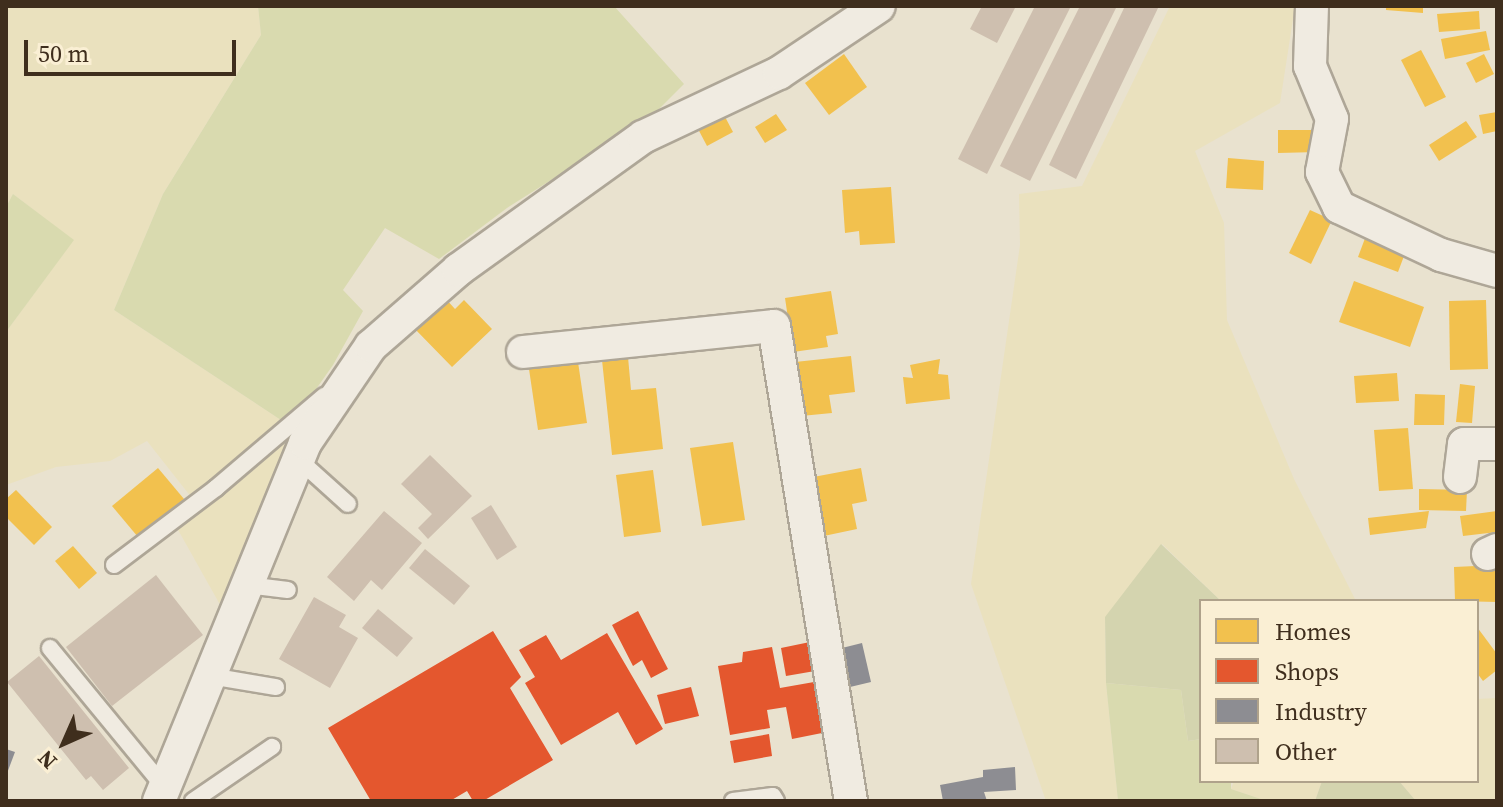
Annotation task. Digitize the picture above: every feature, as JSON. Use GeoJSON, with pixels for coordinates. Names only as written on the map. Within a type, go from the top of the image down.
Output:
{"type":"FeatureCollection","features":[{"type":"Feature","properties":{"kind":"street"},"geometry":{"type":"LineString","coordinates":[[1312,6],[1310,66],[1332,119],[1322,172],[1339,207],[1441,255],[1497,271]]}},
{"type":"Feature","properties":{"kind":"street"},"geometry":{"type":"LineString","coordinates":[[172,797],[210,676],[305,443],[371,346],[458,270],[643,137],[779,73],[867,10]]}},
{"type":"Feature","properties":{"kind":"street"},"geometry":{"type":"LineString","coordinates":[[523,352],[774,326],[851,801]]}},
{"type":"Feature","properties":{"kind":"street"},"geometry":{"type":"LineString","coordinates":[[1460,477],[1464,444],[1497,444]]}},
{"type":"Feature","properties":{"kind":"lane"},"geometry":{"type":"LineString","coordinates":[[114,565],[216,488],[355,369]]}},
{"type":"Feature","properties":{"kind":"lane"},"geometry":{"type":"LineString","coordinates":[[298,459],[348,504]]}},
{"type":"Feature","properties":{"kind":"lane"},"geometry":{"type":"LineString","coordinates":[[247,585],[288,590]]}},
{"type":"Feature","properties":{"kind":"lane"},"geometry":{"type":"LineString","coordinates":[[50,648],[172,797],[272,747]]}},
{"type":"Feature","properties":{"kind":"lane"},"geometry":{"type":"LineString","coordinates":[[210,676],[276,687]]}},
{"type":"Feature","properties":{"kind":"lane"},"geometry":{"type":"LineString","coordinates":[[733,801],[773,796],[776,801]]}},
{"type":"Feature","properties":{"kind":"shaded area"},"geometry":{"type":"Polygon","coordinates":[[[6,6],[258,6],[261,35],[163,194],[114,310],[290,426],[261,524],[223,610],[177,528],[199,507],[147,441],[110,461],[56,467],[6,485],[6,332],[73,240],[13,194],[6,207],[6,6]]]}},
{"type":"Feature","properties":{"kind":"shaded area"},"geometry":{"type":"Polygon","coordinates":[[[1170,6],[1295,6],[1280,103],[1195,151],[1224,223],[1227,320],[1294,479],[1355,599],[1219,599],[1162,544],[1105,618],[1106,683],[1118,801],[1046,801],[971,584],[1020,245],[1019,194],[1082,186],[1170,6]]]}},
{"type":"Feature","properties":{"kind":"shaded area"},"geometry":{"type":"Polygon","coordinates":[[[1497,698],[1497,801],[1416,801],[1401,783],[1479,783],[1479,699],[1497,698]]]}},
{"type":"Feature","properties":{"kind":"shaded area"},"geometry":{"type":"Polygon","coordinates":[[[1233,783],[1321,783],[1315,801],[1267,801],[1231,789],[1233,783]]]}},
{"type":"Feature","properties":{"kind":"green space"},"geometry":{"type":"Polygon","coordinates":[[[258,6],[614,6],[684,84],[651,117],[507,208],[439,259],[385,228],[343,290],[363,311],[333,365],[290,426],[114,310],[163,194],[261,35],[258,6]]]}},
{"type":"Feature","properties":{"kind":"green space"},"geometry":{"type":"Polygon","coordinates":[[[13,194],[74,240],[6,332],[6,207],[13,194]]]}},
{"type":"Feature","properties":{"kind":"green space"},"geometry":{"type":"Polygon","coordinates":[[[1161,544],[1219,599],[1199,599],[1199,739],[1188,741],[1181,690],[1106,683],[1105,617],[1161,544]]]}},
{"type":"Feature","properties":{"kind":"green space"},"geometry":{"type":"Polygon","coordinates":[[[1106,683],[1181,690],[1188,741],[1199,739],[1199,783],[1231,783],[1231,789],[1267,801],[1118,801],[1106,683]]]}},
{"type":"Feature","properties":{"kind":"green space"},"geometry":{"type":"Polygon","coordinates":[[[1321,783],[1401,783],[1416,801],[1315,801],[1321,783]]]}},
{"type":"Feature","properties":{"kind":"building: Homes"},"geometry":{"type":"Polygon","coordinates":[[[1386,6],[1423,6],[1423,13],[1386,10],[1386,6]]]}},
{"type":"Feature","properties":{"kind":"building: Homes"},"geometry":{"type":"Polygon","coordinates":[[[1479,11],[1480,29],[1439,32],[1437,14],[1479,11]]]}},
{"type":"Feature","properties":{"kind":"building: Homes"},"geometry":{"type":"Polygon","coordinates":[[[1486,31],[1490,50],[1445,59],[1441,39],[1486,31]]]}},
{"type":"Feature","properties":{"kind":"building: Homes"},"geometry":{"type":"Polygon","coordinates":[[[1421,50],[1446,97],[1425,107],[1401,60],[1421,50]]]}},
{"type":"Feature","properties":{"kind":"building: Homes"},"geometry":{"type":"Polygon","coordinates":[[[844,54],[867,87],[829,115],[805,83],[844,54]]]}},
{"type":"Feature","properties":{"kind":"building: Homes"},"geometry":{"type":"Polygon","coordinates":[[[1484,54],[1494,74],[1476,83],[1466,63],[1484,54]]]}},
{"type":"Feature","properties":{"kind":"building: Homes"},"geometry":{"type":"Polygon","coordinates":[[[1497,112],[1497,131],[1483,134],[1479,115],[1497,112]]]}},
{"type":"Feature","properties":{"kind":"building: Homes"},"geometry":{"type":"Polygon","coordinates":[[[723,113],[733,132],[707,146],[697,127],[723,113]]]}},
{"type":"Feature","properties":{"kind":"building: Homes"},"geometry":{"type":"Polygon","coordinates":[[[776,114],[787,130],[765,143],[755,127],[776,114]]]}},
{"type":"Feature","properties":{"kind":"building: Homes"},"geometry":{"type":"Polygon","coordinates":[[[1466,121],[1477,137],[1439,161],[1429,145],[1466,121]]]}},
{"type":"Feature","properties":{"kind":"building: Homes"},"geometry":{"type":"Polygon","coordinates":[[[1278,130],[1317,130],[1318,152],[1278,153],[1278,130]]]}},
{"type":"Feature","properties":{"kind":"building: Homes"},"geometry":{"type":"Polygon","coordinates":[[[1228,158],[1264,161],[1263,190],[1226,188],[1228,158]]]}},
{"type":"Feature","properties":{"kind":"building: Homes"},"geometry":{"type":"Polygon","coordinates":[[[891,187],[895,243],[860,245],[859,231],[845,233],[842,190],[891,187]]]}},
{"type":"Feature","properties":{"kind":"building: Homes"},"geometry":{"type":"Polygon","coordinates":[[[1310,210],[1332,220],[1311,264],[1289,253],[1310,210]]]}},
{"type":"Feature","properties":{"kind":"building: Homes"},"geometry":{"type":"Polygon","coordinates":[[[1367,233],[1407,248],[1398,272],[1358,257],[1367,233]]]}},
{"type":"Feature","properties":{"kind":"building: Homes"},"geometry":{"type":"Polygon","coordinates":[[[1354,281],[1424,307],[1410,347],[1339,322],[1354,281]]]}},
{"type":"Feature","properties":{"kind":"building: Homes"},"geometry":{"type":"Polygon","coordinates":[[[831,291],[838,334],[826,336],[828,347],[793,352],[785,298],[831,291]]]}},
{"type":"Feature","properties":{"kind":"building: Homes"},"geometry":{"type":"Polygon","coordinates":[[[445,298],[455,309],[464,300],[492,329],[452,367],[414,328],[445,298]]]}},
{"type":"Feature","properties":{"kind":"building: Homes"},"geometry":{"type":"Polygon","coordinates":[[[1486,300],[1488,369],[1450,370],[1449,301],[1486,300]]]}},
{"type":"Feature","properties":{"kind":"building: Homes"},"geometry":{"type":"Polygon","coordinates":[[[851,356],[855,392],[829,395],[832,413],[801,416],[795,362],[851,356]]]}},
{"type":"Feature","properties":{"kind":"building: Homes"},"geometry":{"type":"Polygon","coordinates":[[[628,357],[631,390],[656,388],[663,449],[612,455],[602,360],[628,357]]]}},
{"type":"Feature","properties":{"kind":"building: Homes"},"geometry":{"type":"Polygon","coordinates":[[[940,359],[938,374],[948,375],[950,399],[906,404],[903,377],[913,378],[910,365],[940,359]]]}},
{"type":"Feature","properties":{"kind":"building: Homes"},"geometry":{"type":"Polygon","coordinates":[[[578,362],[587,423],[538,430],[529,369],[578,362]]]}},
{"type":"Feature","properties":{"kind":"building: Homes"},"geometry":{"type":"Polygon","coordinates":[[[1397,373],[1399,401],[1356,403],[1354,376],[1397,373]]]}},
{"type":"Feature","properties":{"kind":"building: Homes"},"geometry":{"type":"Polygon","coordinates":[[[1460,384],[1475,386],[1472,423],[1456,422],[1460,384]]]}},
{"type":"Feature","properties":{"kind":"building: Homes"},"geometry":{"type":"Polygon","coordinates":[[[1415,394],[1445,395],[1444,425],[1414,425],[1415,394]]]}},
{"type":"Feature","properties":{"kind":"building: Homes"},"geometry":{"type":"Polygon","coordinates":[[[1408,428],[1413,489],[1379,491],[1374,430],[1408,428]]]}},
{"type":"Feature","properties":{"kind":"building: Homes"},"geometry":{"type":"Polygon","coordinates":[[[733,442],[745,520],[702,526],[690,448],[733,442]]]}},
{"type":"Feature","properties":{"kind":"building: Homes"},"geometry":{"type":"Polygon","coordinates":[[[158,468],[184,499],[138,537],[112,506],[158,468]]]}},
{"type":"Feature","properties":{"kind":"building: Homes"},"geometry":{"type":"Polygon","coordinates":[[[861,468],[867,501],[852,504],[857,529],[819,537],[808,478],[861,468]]]}},
{"type":"Feature","properties":{"kind":"building: Homes"},"geometry":{"type":"Polygon","coordinates":[[[653,470],[661,532],[624,537],[616,475],[653,470]]]}},
{"type":"Feature","properties":{"kind":"building: Homes"},"geometry":{"type":"Polygon","coordinates":[[[1419,489],[1467,490],[1466,511],[1419,510],[1419,489]]]}},
{"type":"Feature","properties":{"kind":"building: Homes"},"geometry":{"type":"Polygon","coordinates":[[[16,490],[52,527],[34,545],[6,517],[6,499],[16,490]]]}},
{"type":"Feature","properties":{"kind":"building: Homes"},"geometry":{"type":"Polygon","coordinates":[[[1429,511],[1426,528],[1370,535],[1368,518],[1429,511]]]}},
{"type":"Feature","properties":{"kind":"building: Homes"},"geometry":{"type":"Polygon","coordinates":[[[1497,511],[1497,532],[1463,536],[1460,516],[1497,511]]]}},
{"type":"Feature","properties":{"kind":"building: Homes"},"geometry":{"type":"Polygon","coordinates":[[[73,546],[97,573],[79,589],[55,561],[73,546]]]}},
{"type":"Feature","properties":{"kind":"building: Homes"},"geometry":{"type":"Polygon","coordinates":[[[1497,565],[1497,602],[1455,599],[1454,567],[1497,565]]]}},
{"type":"Feature","properties":{"kind":"building: Homes"},"geometry":{"type":"Polygon","coordinates":[[[1479,630],[1497,654],[1497,670],[1483,681],[1479,676],[1479,630]]]}},
{"type":"Feature","properties":{"kind":"building: Shops"},"geometry":{"type":"Polygon","coordinates":[[[638,611],[668,669],[651,678],[642,660],[633,666],[612,625],[638,611]]]}},
{"type":"Feature","properties":{"kind":"building: Shops"},"geometry":{"type":"Polygon","coordinates":[[[493,631],[521,677],[510,688],[553,760],[483,801],[473,801],[467,791],[450,801],[371,801],[328,728],[493,631]]]}},
{"type":"Feature","properties":{"kind":"building: Shops"},"geometry":{"type":"Polygon","coordinates":[[[607,633],[663,729],[636,745],[618,712],[561,745],[525,683],[535,677],[519,650],[546,635],[561,660],[607,633]]]}},
{"type":"Feature","properties":{"kind":"building: Shops"},"geometry":{"type":"Polygon","coordinates":[[[810,642],[815,671],[786,676],[781,648],[810,642]]]}},
{"type":"Feature","properties":{"kind":"building: Shops"},"geometry":{"type":"Polygon","coordinates":[[[772,647],[780,688],[814,682],[822,733],[792,739],[786,707],[767,710],[770,728],[730,735],[718,666],[742,662],[743,652],[772,647]]]}},
{"type":"Feature","properties":{"kind":"building: Shops"},"geometry":{"type":"Polygon","coordinates":[[[691,687],[699,716],[665,724],[657,695],[691,687]]]}},
{"type":"Feature","properties":{"kind":"building: Shops"},"geometry":{"type":"Polygon","coordinates":[[[769,734],[772,756],[734,763],[730,741],[769,734]]]}},
{"type":"Feature","properties":{"kind":"building: Industry"},"geometry":{"type":"Polygon","coordinates":[[[862,643],[871,682],[850,687],[842,648],[862,643]]]}},
{"type":"Feature","properties":{"kind":"building: Industry"},"geometry":{"type":"Polygon","coordinates":[[[6,749],[15,752],[6,776],[6,749]]]}},
{"type":"Feature","properties":{"kind":"building: Industry"},"geometry":{"type":"Polygon","coordinates":[[[1015,767],[1016,790],[984,792],[987,801],[943,801],[940,785],[983,777],[983,770],[1015,767]]]}},
{"type":"Feature","properties":{"kind":"building: Other"},"geometry":{"type":"Polygon","coordinates":[[[982,6],[1016,6],[997,43],[970,29],[982,6]]]}},
{"type":"Feature","properties":{"kind":"building: Other"},"geometry":{"type":"Polygon","coordinates":[[[1035,6],[1071,6],[987,174],[958,159],[1035,6]]]}},
{"type":"Feature","properties":{"kind":"building: Other"},"geometry":{"type":"Polygon","coordinates":[[[1080,6],[1117,6],[1030,181],[1000,166],[1080,6]]]}},
{"type":"Feature","properties":{"kind":"building: Other"},"geometry":{"type":"Polygon","coordinates":[[[1125,6],[1159,6],[1076,179],[1049,165],[1125,6]]]}},
{"type":"Feature","properties":{"kind":"building: Other"},"geometry":{"type":"Polygon","coordinates":[[[430,455],[472,496],[428,539],[418,528],[432,514],[401,484],[430,455]]]}},
{"type":"Feature","properties":{"kind":"building: Other"},"geometry":{"type":"Polygon","coordinates":[[[491,505],[517,547],[497,560],[471,518],[491,505]]]}},
{"type":"Feature","properties":{"kind":"building: Other"},"geometry":{"type":"Polygon","coordinates":[[[384,511],[422,543],[382,590],[371,580],[354,601],[327,577],[384,511]]]}},
{"type":"Feature","properties":{"kind":"building: Other"},"geometry":{"type":"Polygon","coordinates":[[[425,549],[470,586],[454,605],[409,568],[425,549]]]}},
{"type":"Feature","properties":{"kind":"building: Other"},"geometry":{"type":"Polygon","coordinates":[[[156,575],[203,635],[112,706],[66,647],[156,575]]]}},
{"type":"Feature","properties":{"kind":"building: Other"},"geometry":{"type":"Polygon","coordinates":[[[314,597],[346,615],[339,627],[358,638],[330,688],[279,659],[314,597]]]}},
{"type":"Feature","properties":{"kind":"building: Other"},"geometry":{"type":"Polygon","coordinates":[[[378,609],[413,638],[397,657],[362,628],[378,609]]]}},
{"type":"Feature","properties":{"kind":"building: Other"},"geometry":{"type":"Polygon","coordinates":[[[39,656],[129,768],[103,790],[91,776],[86,780],[7,682],[39,656]]]}}]}
